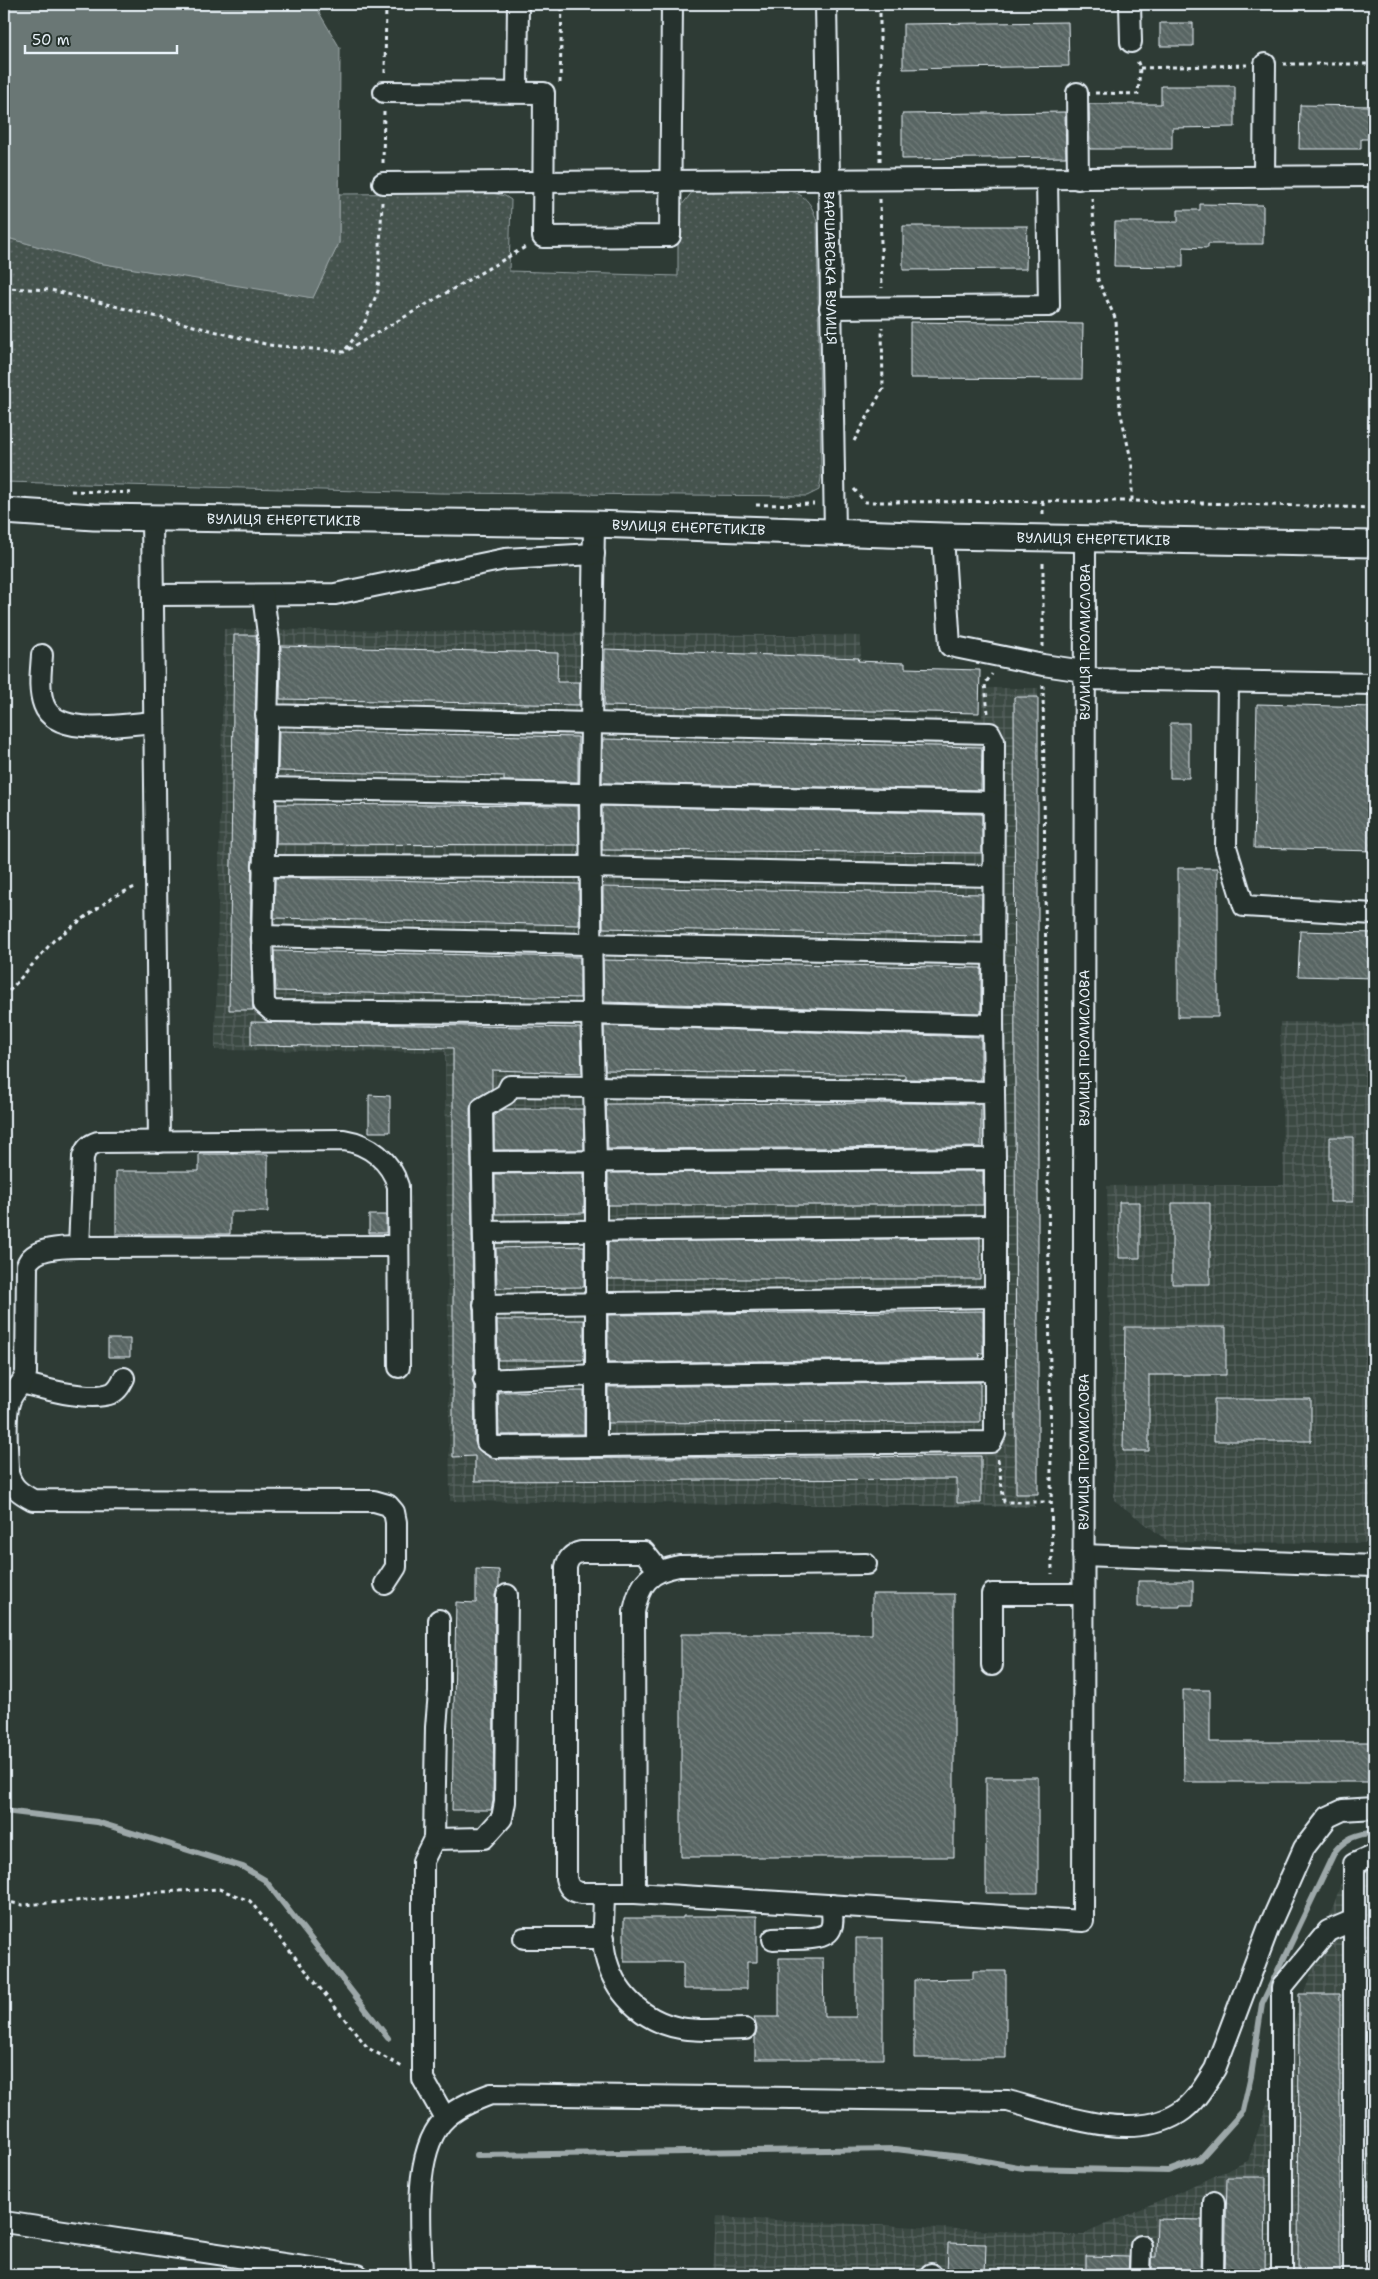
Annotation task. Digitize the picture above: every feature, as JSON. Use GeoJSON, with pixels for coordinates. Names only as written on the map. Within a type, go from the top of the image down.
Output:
{"type":"FeatureCollection","features":[{"type":"Feature","properties":{"kind":"main road","name":"ВУЛИЦЯ ЕНЕРГЕТИКІВ"},"geometry":{"type":"LineString","coordinates":[[4,511],[94,517],[594,524],[1043,539],[1374,544]]}},
{"type":"Feature","properties":{"kind":"street"},"geometry":{"type":"LineString","coordinates":[[517,91],[518,4]]}},
{"type":"Feature","properties":{"kind":"street"},"geometry":{"type":"LineString","coordinates":[[384,92],[517,91],[544,93],[543,237],[670,236],[672,4]]}},
{"type":"Feature","properties":{"kind":"street","name":"ВАРШАВСЬКА ВУЛИЦЯ"},"geometry":{"type":"LineString","coordinates":[[826,4],[835,532]]}},
{"type":"Feature","properties":{"kind":"street"},"geometry":{"type":"LineString","coordinates":[[1130,4],[1131,42]]}},
{"type":"Feature","properties":{"kind":"street"},"geometry":{"type":"LineString","coordinates":[[1264,176],[1265,64]]}},
{"type":"Feature","properties":{"kind":"street"},"geometry":{"type":"LineString","coordinates":[[1077,93],[1078,179]]}},
{"type":"Feature","properties":{"kind":"street"},"geometry":{"type":"LineString","coordinates":[[382,182],[1374,176]]}},
{"type":"Feature","properties":{"kind":"street"},"geometry":{"type":"LineString","coordinates":[[830,308],[1049,306],[1047,179]]}},
{"type":"Feature","properties":{"kind":"street"},"geometry":{"type":"LineString","coordinates":[[152,517],[159,1142]]}},
{"type":"Feature","properties":{"kind":"street"},"geometry":{"type":"LineString","coordinates":[[594,524],[590,867],[596,1162],[596,1446]]}},
{"type":"Feature","properties":{"kind":"street"},"geometry":{"type":"LineString","coordinates":[[943,536],[950,646],[1084,675],[1228,681],[1374,684]]}},
{"type":"Feature","properties":{"kind":"street","name":"ВУЛИЦЯ ПРОМИСЛОВА"},"geometry":{"type":"LineString","coordinates":[[831,1905],[1083,1921],[1085,540]]}},
{"type":"Feature","properties":{"kind":"street"},"geometry":{"type":"LineString","coordinates":[[153,595],[335,594],[505,559],[594,554]]}},
{"type":"Feature","properties":{"kind":"street"},"geometry":{"type":"LineString","coordinates":[[264,595],[269,642],[262,936],[264,1004],[272,1011],[592,1014],[992,1025]]}},
{"type":"Feature","properties":{"kind":"street"},"geometry":{"type":"LineString","coordinates":[[42,655],[42,697],[44,706],[58,721],[70,725],[86,726],[154,722]]}},
{"type":"Feature","properties":{"kind":"street"},"geometry":{"type":"LineString","coordinates":[[1228,681],[1226,848],[1244,906],[1374,914]]}},
{"type":"Feature","properties":{"kind":"street"},"geometry":{"type":"LineString","coordinates":[[266,715],[985,732],[993,736],[994,1438],[986,1443],[490,1445],[486,1437],[484,1380],[484,1162],[482,1108],[506,1094],[510,1086],[993,1092]]}},
{"type":"Feature","properties":{"kind":"street"},"geometry":{"type":"LineString","coordinates":[[266,788],[993,802]]}},
{"type":"Feature","properties":{"kind":"street"},"geometry":{"type":"LineString","coordinates":[[264,866],[590,867],[992,876]]}},
{"type":"Feature","properties":{"kind":"street"},"geometry":{"type":"LineString","coordinates":[[262,936],[992,954]]}},
{"type":"Feature","properties":{"kind":"street"},"geometry":{"type":"LineString","coordinates":[[79,1247],[83,1157],[85,1150],[90,1144],[98,1142],[344,1140],[360,1145],[382,1159],[396,1178],[398,1194],[399,1368]]}},
{"type":"Feature","properties":{"kind":"street"},"geometry":{"type":"LineString","coordinates":[[484,1162],[995,1159]]}},
{"type":"Feature","properties":{"kind":"street"},"geometry":{"type":"LineString","coordinates":[[484,1232],[995,1226]]}},
{"type":"Feature","properties":{"kind":"street"},"geometry":{"type":"LineString","coordinates":[[385,1584],[396,1567],[396,1522],[394,1512],[388,1505],[374,1501],[33,1500],[20,1493],[10,1482],[8,1473],[8,1405],[15,1391],[22,1383],[26,1365],[26,1270],[28,1262],[32,1257],[43,1252],[60,1248],[79,1247],[397,1246]]}},
{"type":"Feature","properties":{"kind":"street"},"geometry":{"type":"LineString","coordinates":[[484,1305],[995,1297]]}},
{"type":"Feature","properties":{"kind":"street"},"geometry":{"type":"LineString","coordinates":[[484,1380],[596,1375],[994,1370]]}},
{"type":"Feature","properties":{"kind":"street"},"geometry":{"type":"LineString","coordinates":[[22,1383],[73,1395],[106,1394],[117,1390],[124,1378]]}},
{"type":"Feature","properties":{"kind":"street"},"geometry":{"type":"LineString","coordinates":[[659,1571],[644,1552],[582,1552],[574,1554],[568,1559],[566,1567],[566,1878],[568,1886],[573,1891],[831,1905],[832,1927],[826,1935],[817,1938],[773,1939]]}},
{"type":"Feature","properties":{"kind":"street"},"geometry":{"type":"LineString","coordinates":[[1083,1555],[1374,1566]]}},
{"type":"Feature","properties":{"kind":"street"},"geometry":{"type":"LineString","coordinates":[[635,1893],[634,1612],[636,1598],[642,1586],[659,1571],[679,1566],[866,1564]]}},
{"type":"Feature","properties":{"kind":"street"},"geometry":{"type":"LineString","coordinates":[[992,1666],[992,1594],[1082,1594]]}},
{"type":"Feature","properties":{"kind":"street"},"geometry":{"type":"LineString","coordinates":[[434,1839],[484,1838],[502,1818],[505,1802],[507,1595]]}},
{"type":"Feature","properties":{"kind":"street"},"geometry":{"type":"LineString","coordinates":[[439,1620],[439,1692],[436,1727],[434,1839],[423,1861],[423,2079],[446,2118]]}},
{"type":"Feature","properties":{"kind":"street"},"geometry":{"type":"LineString","coordinates":[[422,2275],[420,2188],[426,2148],[446,2118],[466,2104],[491,2094],[1008,2101],[1053,2114],[1107,2124],[1139,2126],[1162,2122],[1190,2104],[1202,2090],[1214,2069],[1268,1929],[1294,1868],[1308,1842],[1328,1817],[1343,1810],[1374,1808]]}},
{"type":"Feature","properties":{"kind":"street"},"geometry":{"type":"LineString","coordinates":[[1354,2275],[1354,1864],[1374,1855]]}},
{"type":"Feature","properties":{"kind":"street"},"geometry":{"type":"LineString","coordinates":[[604,1893],[606,1960],[614,1980],[630,2003],[642,2012],[667,2025],[681,2028],[745,2029]]}},
{"type":"Feature","properties":{"kind":"street"},"geometry":{"type":"LineString","coordinates":[[1282,2275],[1282,1987],[1328,1931],[1354,1920]]}},
{"type":"Feature","properties":{"kind":"street"},"geometry":{"type":"LineString","coordinates":[[524,1938],[604,1938]]}},
{"type":"Feature","properties":{"kind":"street"},"geometry":{"type":"LineString","coordinates":[[1213,2275],[1214,2202]]}},
{"type":"Feature","properties":{"kind":"street"},"geometry":{"type":"LineString","coordinates":[[4,2222],[358,2275]]}},
{"type":"Feature","properties":{"kind":"street"},"geometry":{"type":"LineString","coordinates":[[1140,2275],[1141,2246]]}},
{"type":"Feature","properties":{"kind":"path"},"geometry":{"type":"LineString","coordinates":[[544,93],[561,82],[562,4]]}},
{"type":"Feature","properties":{"kind":"path"},"geometry":{"type":"LineString","coordinates":[[849,450],[883,389],[880,4]]}},
{"type":"Feature","properties":{"kind":"path"},"geometry":{"type":"LineString","coordinates":[[1077,93],[1138,94],[1140,68],[1131,42]]}},
{"type":"Feature","properties":{"kind":"path"},"geometry":{"type":"LineString","coordinates":[[1078,179],[1092,197],[1098,280],[1116,320],[1120,410],[1132,464],[1132,501]]}},
{"type":"Feature","properties":{"kind":"path"},"geometry":{"type":"LineString","coordinates":[[344,352],[364,324],[378,291],[382,182]]}},
{"type":"Feature","properties":{"kind":"path"},"geometry":{"type":"LineString","coordinates":[[4,288],[51,290],[269,345],[344,352],[543,237]]}},
{"type":"Feature","properties":{"kind":"path"},"geometry":{"type":"LineString","coordinates":[[850,485],[865,502],[1132,501],[1374,508]]}},
{"type":"Feature","properties":{"kind":"path"},"geometry":{"type":"LineString","coordinates":[[1043,502],[1052,1594]]}},
{"type":"Feature","properties":{"kind":"path"},"geometry":{"type":"LineString","coordinates":[[993,736],[986,702],[985,684],[995,672]]}},
{"type":"Feature","properties":{"kind":"path"},"geometry":{"type":"LineString","coordinates":[[4,997],[54,940],[113,897],[156,876]]}},
{"type":"Feature","properties":{"kind":"path"},"geometry":{"type":"LineString","coordinates":[[995,1434],[1004,1502],[1051,1502]]}},
{"type":"Feature","properties":{"kind":"path"},"geometry":{"type":"LineString","coordinates":[[4,1901],[23,1905],[100,1899],[140,1893],[220,1889],[250,1901],[368,2048],[423,2079]]}},
{"type":"Feature","properties":{"kind":"shaded area"},"geometry":{"type":"Polygon","coordinates":[[[4,4],[314,4],[340,48],[339,243],[313,298],[98,263],[4,237],[4,4]]]}},
{"type":"Feature","properties":{"kind":"shaded area"},"geometry":{"type":"Polygon","coordinates":[[[780,190],[794,192],[804,198],[812,208],[817,222],[821,478],[819,490],[807,496],[441,493],[4,482],[4,237],[98,263],[313,297],[339,243],[339,194],[492,193],[505,196],[511,200],[509,271],[678,276],[678,210],[693,191],[780,190]]]}},
{"type":"Feature","properties":{"kind":"shaded area"},"geometry":{"type":"Polygon","coordinates":[[[224,629],[861,636],[861,689],[894,690],[894,717],[982,718],[983,688],[1038,688],[1035,1507],[450,1501],[445,1052],[215,1050],[224,629]]]}},
{"type":"Feature","properties":{"kind":"shaded area"},"geometry":{"type":"Polygon","coordinates":[[[1280,1022],[1374,1023],[1374,1543],[1169,1542],[1114,1500],[1107,1186],[1284,1185],[1280,1022]]]}},
{"type":"Feature","properties":{"kind":"shaded area"},"geometry":{"type":"Polygon","coordinates":[[[1374,1877],[1374,2275],[713,2275],[716,2217],[1082,2235],[1248,2161],[1341,1883],[1374,1877]]]}},
{"type":"Feature","properties":{"kind":"building"},"geometry":{"type":"Polygon","coordinates":[[[1068,22],[1069,66],[903,69],[903,24],[1068,22]]]}},
{"type":"Feature","properties":{"kind":"building"},"geometry":{"type":"Polygon","coordinates":[[[1160,23],[1193,23],[1193,46],[1160,46],[1160,23]]]}},
{"type":"Feature","properties":{"kind":"building"},"geometry":{"type":"Polygon","coordinates":[[[1161,86],[1235,86],[1235,127],[1172,128],[1172,149],[1090,149],[1089,104],[1161,104],[1161,86]]]}},
{"type":"Feature","properties":{"kind":"building"},"geometry":{"type":"Polygon","coordinates":[[[1300,105],[1374,106],[1374,139],[1361,139],[1361,149],[1299,149],[1300,105]]]}},
{"type":"Feature","properties":{"kind":"building"},"geometry":{"type":"Polygon","coordinates":[[[1065,112],[1066,157],[902,159],[902,114],[1065,112]]]}},
{"type":"Feature","properties":{"kind":"building"},"geometry":{"type":"Polygon","coordinates":[[[1200,204],[1263,205],[1263,244],[1208,244],[1208,248],[1183,247],[1183,267],[1114,266],[1115,222],[1178,222],[1178,210],[1200,210],[1200,204]]]}},
{"type":"Feature","properties":{"kind":"building"},"geometry":{"type":"Polygon","coordinates":[[[903,226],[1027,226],[1026,269],[903,270],[903,226]]]}},
{"type":"Feature","properties":{"kind":"building"},"geometry":{"type":"Polygon","coordinates":[[[910,322],[1083,324],[1082,379],[910,378],[910,322]]]}},
{"type":"Feature","properties":{"kind":"building"},"geometry":{"type":"Polygon","coordinates":[[[234,635],[256,635],[257,643],[250,936],[253,1010],[229,1010],[234,635]]]}},
{"type":"Feature","properties":{"kind":"building"},"geometry":{"type":"Polygon","coordinates":[[[281,646],[558,653],[557,682],[580,682],[579,705],[280,699],[281,646]]]}},
{"type":"Feature","properties":{"kind":"building"},"geometry":{"type":"Polygon","coordinates":[[[605,649],[859,658],[858,661],[905,663],[905,668],[980,670],[979,713],[604,706],[605,649]]]}},
{"type":"Feature","properties":{"kind":"building"},"geometry":{"type":"Polygon","coordinates":[[[1014,697],[1038,697],[1038,1494],[1016,1494],[1014,697]]]}},
{"type":"Feature","properties":{"kind":"building"},"geometry":{"type":"Polygon","coordinates":[[[1257,704],[1374,707],[1374,851],[1254,848],[1257,704]]]}},
{"type":"Feature","properties":{"kind":"building"},"geometry":{"type":"Polygon","coordinates":[[[1170,723],[1189,723],[1189,778],[1170,778],[1170,723]]]}},
{"type":"Feature","properties":{"kind":"building"},"geometry":{"type":"Polygon","coordinates":[[[279,731],[578,737],[578,782],[504,781],[504,776],[278,771],[279,731]]]}},
{"type":"Feature","properties":{"kind":"building"},"geometry":{"type":"Polygon","coordinates":[[[603,739],[982,747],[981,790],[602,783],[603,739]]]}},
{"type":"Feature","properties":{"kind":"building"},"geometry":{"type":"Polygon","coordinates":[[[277,804],[578,806],[579,845],[276,844],[277,804]]]}},
{"type":"Feature","properties":{"kind":"building"},"geometry":{"type":"Polygon","coordinates":[[[602,806],[982,814],[982,853],[602,850],[602,806]]]}},
{"type":"Feature","properties":{"kind":"building"},"geometry":{"type":"Polygon","coordinates":[[[1178,868],[1218,868],[1218,1017],[1178,1017],[1178,868]]]}},
{"type":"Feature","properties":{"kind":"building"},"geometry":{"type":"Polygon","coordinates":[[[275,878],[579,884],[579,925],[274,918],[275,878]]]}},
{"type":"Feature","properties":{"kind":"building"},"geometry":{"type":"Polygon","coordinates":[[[603,887],[982,894],[981,936],[603,928],[603,887]]]}},
{"type":"Feature","properties":{"kind":"building"},"geometry":{"type":"Polygon","coordinates":[[[1300,931],[1374,933],[1374,978],[1298,976],[1300,931]]]}},
{"type":"Feature","properties":{"kind":"building"},"geometry":{"type":"Polygon","coordinates":[[[274,951],[580,957],[580,998],[276,991],[274,951]]]}},
{"type":"Feature","properties":{"kind":"building"},"geometry":{"type":"Polygon","coordinates":[[[603,960],[981,968],[981,1013],[604,1002],[603,960]]]}},
{"type":"Feature","properties":{"kind":"building"},"geometry":{"type":"Polygon","coordinates":[[[251,1022],[580,1028],[582,1073],[492,1070],[492,1089],[476,1098],[470,1108],[474,1374],[472,1380],[474,1387],[475,1442],[481,1452],[495,1459],[981,1456],[981,1503],[957,1503],[957,1479],[475,1481],[475,1456],[453,1457],[453,1048],[251,1045],[251,1022]]]}},
{"type":"Feature","properties":{"kind":"building"},"geometry":{"type":"Polygon","coordinates":[[[604,1026],[981,1037],[981,1080],[905,1079],[905,1075],[605,1070],[604,1026]]]}},
{"type":"Feature","properties":{"kind":"building"},"geometry":{"type":"Polygon","coordinates":[[[369,1095],[390,1096],[390,1132],[369,1132],[369,1095]]]}},
{"type":"Feature","properties":{"kind":"building"},"geometry":{"type":"Polygon","coordinates":[[[606,1104],[981,1104],[981,1147],[608,1149],[606,1104]]]}},
{"type":"Feature","properties":{"kind":"building"},"geometry":{"type":"Polygon","coordinates":[[[504,1109],[583,1109],[584,1150],[494,1150],[494,1115],[504,1109]]]}},
{"type":"Feature","properties":{"kind":"building"},"geometry":{"type":"Polygon","coordinates":[[[1330,1137],[1353,1137],[1353,1202],[1330,1202],[1330,1137]]]}},
{"type":"Feature","properties":{"kind":"building"},"geometry":{"type":"Polygon","coordinates":[[[199,1154],[268,1154],[268,1212],[230,1212],[230,1234],[116,1234],[116,1171],[199,1171],[199,1154]]]}},
{"type":"Feature","properties":{"kind":"building"},"geometry":{"type":"Polygon","coordinates":[[[983,1171],[983,1205],[608,1205],[608,1173],[983,1171]]]}},
{"type":"Feature","properties":{"kind":"building"},"geometry":{"type":"Polygon","coordinates":[[[584,1173],[584,1213],[495,1214],[495,1174],[584,1173]]]}},
{"type":"Feature","properties":{"kind":"building"},"geometry":{"type":"Polygon","coordinates":[[[1119,1202],[1140,1202],[1140,1258],[1119,1258],[1119,1202]]]}},
{"type":"Feature","properties":{"kind":"building"},"geometry":{"type":"Polygon","coordinates":[[[1172,1203],[1210,1203],[1210,1284],[1172,1284],[1172,1203]]]}},
{"type":"Feature","properties":{"kind":"building"},"geometry":{"type":"Polygon","coordinates":[[[369,1215],[386,1215],[386,1233],[369,1233],[369,1215]]]}},
{"type":"Feature","properties":{"kind":"building"},"geometry":{"type":"Polygon","coordinates":[[[980,1238],[980,1279],[608,1279],[608,1242],[980,1238]]]}},
{"type":"Feature","properties":{"kind":"building"},"geometry":{"type":"Polygon","coordinates":[[[584,1246],[584,1287],[497,1288],[496,1248],[584,1246]]]}},
{"type":"Feature","properties":{"kind":"building"},"geometry":{"type":"Polygon","coordinates":[[[983,1311],[983,1353],[979,1353],[980,1358],[608,1363],[608,1315],[983,1311]]]}},
{"type":"Feature","properties":{"kind":"building"},"geometry":{"type":"Polygon","coordinates":[[[497,1320],[584,1320],[584,1360],[498,1360],[497,1320]]]}},
{"type":"Feature","properties":{"kind":"building"},"geometry":{"type":"Polygon","coordinates":[[[1125,1327],[1226,1327],[1226,1375],[1149,1375],[1149,1451],[1123,1451],[1125,1327]]]}},
{"type":"Feature","properties":{"kind":"building"},"geometry":{"type":"Polygon","coordinates":[[[108,1339],[130,1339],[130,1357],[108,1357],[108,1339]]]}},
{"type":"Feature","properties":{"kind":"building"},"geometry":{"type":"Polygon","coordinates":[[[980,1382],[980,1422],[608,1423],[608,1387],[980,1382]]]}},
{"type":"Feature","properties":{"kind":"building"},"geometry":{"type":"Polygon","coordinates":[[[584,1391],[584,1434],[499,1435],[498,1392],[584,1391]]]}},
{"type":"Feature","properties":{"kind":"building"},"geometry":{"type":"Polygon","coordinates":[[[1214,1399],[1311,1399],[1311,1441],[1214,1441],[1214,1399]]]}},
{"type":"Feature","properties":{"kind":"building"},"geometry":{"type":"Polygon","coordinates":[[[476,1569],[499,1570],[499,1587],[495,1595],[493,1801],[491,1810],[452,1810],[456,1602],[476,1603],[476,1569]]]}},
{"type":"Feature","properties":{"kind":"building"},"geometry":{"type":"Polygon","coordinates":[[[1138,1581],[1193,1581],[1193,1605],[1180,1605],[1180,1607],[1138,1607],[1138,1581]]]}},
{"type":"Feature","properties":{"kind":"building"},"geometry":{"type":"Polygon","coordinates":[[[872,1594],[954,1594],[954,1857],[681,1857],[681,1634],[872,1634],[872,1594]]]}},
{"type":"Feature","properties":{"kind":"building"},"geometry":{"type":"Polygon","coordinates":[[[1183,1690],[1210,1690],[1210,1742],[1374,1742],[1374,1782],[1184,1782],[1183,1690]]]}},
{"type":"Feature","properties":{"kind":"building"},"geometry":{"type":"Polygon","coordinates":[[[986,1777],[1038,1777],[1038,1893],[986,1893],[986,1777]]]}},
{"type":"Feature","properties":{"kind":"building"},"geometry":{"type":"Polygon","coordinates":[[[683,1916],[757,1916],[757,1962],[747,1962],[747,1989],[683,1989],[683,1962],[624,1962],[624,1918],[683,1918],[683,1916]]]}},
{"type":"Feature","properties":{"kind":"building"},"geometry":{"type":"Polygon","coordinates":[[[856,1938],[883,1938],[883,2059],[755,2059],[755,2036],[757,2029],[754,2017],[779,2017],[779,1958],[823,1958],[824,2017],[856,2017],[856,1938]]]}},
{"type":"Feature","properties":{"kind":"building"},"geometry":{"type":"Polygon","coordinates":[[[973,1971],[1006,1971],[1006,2058],[914,2058],[914,1980],[973,1979],[973,1971]]]}},
{"type":"Feature","properties":{"kind":"building"},"geometry":{"type":"Polygon","coordinates":[[[1299,1994],[1340,1994],[1340,2275],[1298,2275],[1299,1994]]]}},
{"type":"Feature","properties":{"kind":"building"},"geometry":{"type":"Polygon","coordinates":[[[1227,2177],[1266,2177],[1265,2275],[1225,2275],[1227,2177]]]}},
{"type":"Feature","properties":{"kind":"building"},"geometry":{"type":"Polygon","coordinates":[[[1157,2219],[1202,2220],[1201,2275],[1152,2275],[1152,2257],[1156,2257],[1157,2219]]]}},
{"type":"Feature","properties":{"kind":"building"},"geometry":{"type":"Polygon","coordinates":[[[948,2243],[986,2244],[985,2275],[947,2275],[948,2243]]]}},
{"type":"Feature","properties":{"kind":"building"},"geometry":{"type":"Polygon","coordinates":[[[1086,2256],[1129,2257],[1128,2275],[1086,2275],[1086,2256]]]}},
{"type":"Feature","properties":{"kind":"waterway"},"geometry":{"type":"LineString","coordinates":[[4,1811],[97,1822],[243,1867],[265,1880],[388,2038]]}},
{"type":"Feature","properties":{"kind":"waterway"},"geometry":{"type":"LineString","coordinates":[[477,2155],[896,2149],[969,2158],[1023,2168],[1168,2171],[1200,2159],[1243,2111],[1251,2076],[1262,2004],[1335,1851],[1343,1843],[1353,1838],[1363,1834],[1374,1833]]}}]}
